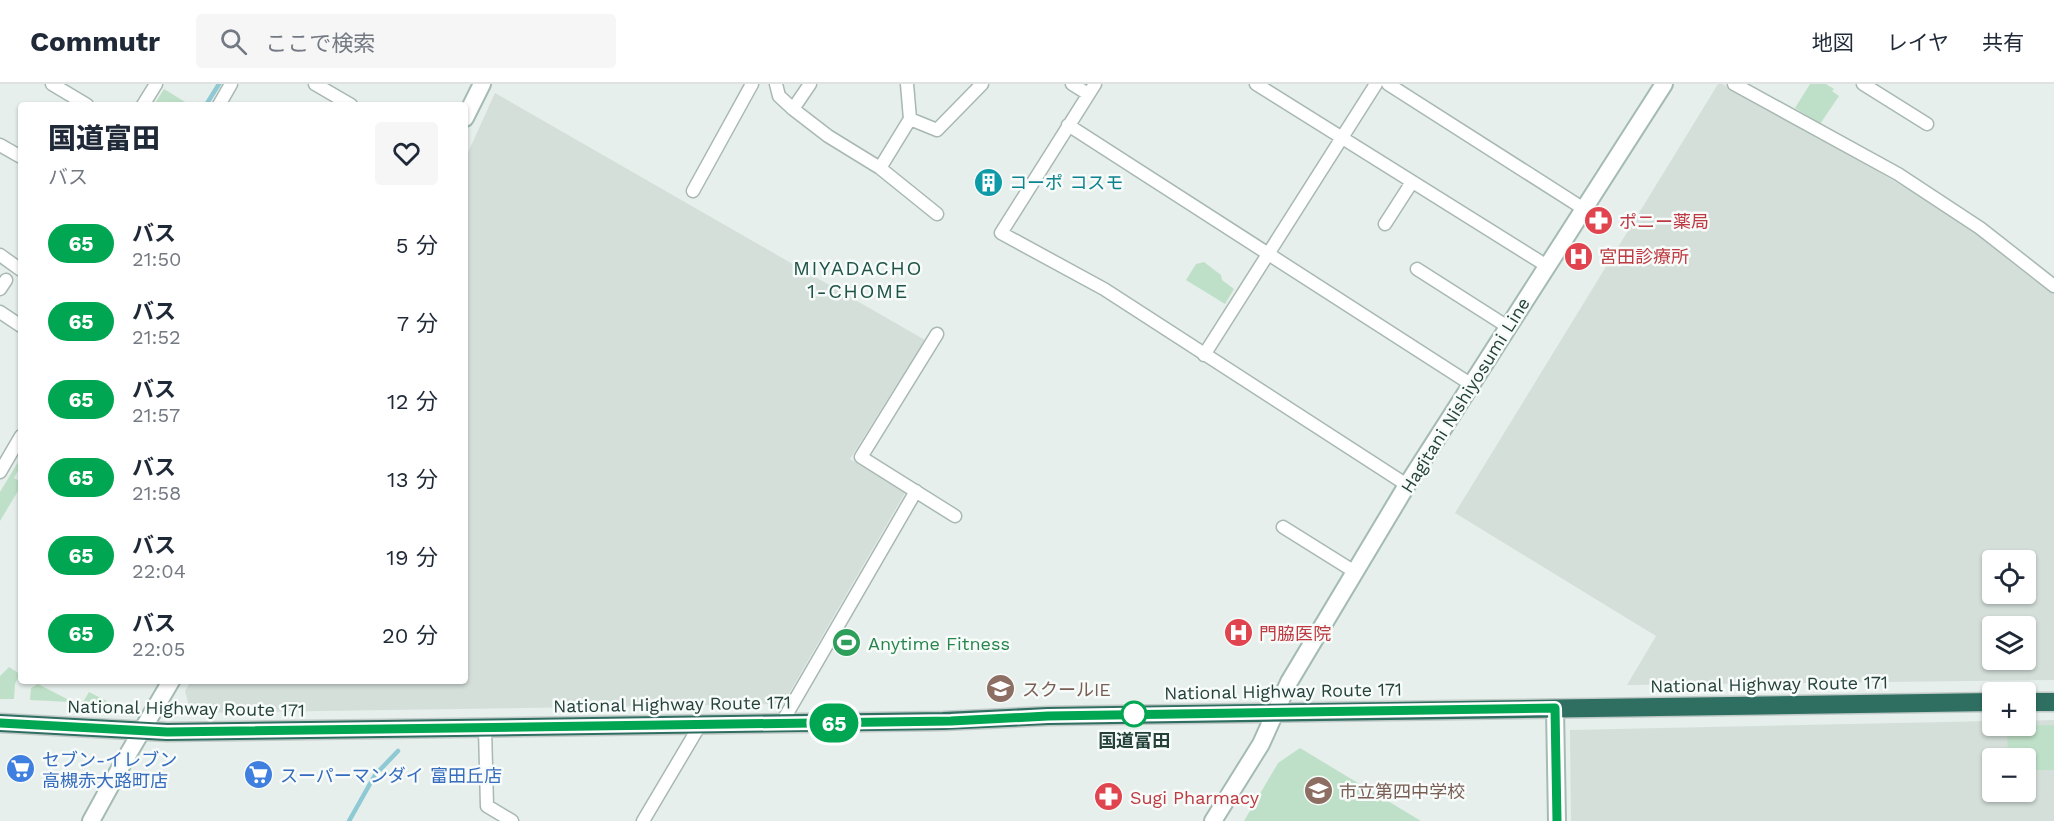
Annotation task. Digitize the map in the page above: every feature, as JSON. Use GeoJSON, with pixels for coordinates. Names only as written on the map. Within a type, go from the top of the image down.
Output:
{"type":"FeatureCollection","features":[{"type":"Feature","properties":{"kind":"highway","name":"National Highway Route 171"},"geometry":{"type":"LineString","coordinates":[[0,723],[141,731],[484,729],[951,721],[1048,716],[1982,702]]}},
{"type":"Feature","properties":{"kind":"highway"},"geometry":{"type":"LineString","coordinates":[[2036,702],[2054,702]]}},
{"type":"Feature","properties":{"kind":"main road"},"geometry":{"type":"LineString","coordinates":[[468,112],[482,84]]}},
{"type":"Feature","properties":{"kind":"main road","name":"Hagitani Nishiyosumi Line"},"geometry":{"type":"LineString","coordinates":[[1214,821],[1261,744],[1289,681],[1407,485],[1664,84]]}},
{"type":"Feature","properties":{"kind":"main road"},"geometry":{"type":"LineString","coordinates":[[92,821],[169,684]]}},
{"type":"Feature","properties":{"kind":"main road"},"geometry":{"type":"LineString","coordinates":[[1555,708],[1557,821]]}},
{"type":"Feature","properties":{"kind":"street"},"geometry":{"type":"LineString","coordinates":[[52,84],[82,102]]}},
{"type":"Feature","properties":{"kind":"street"},"geometry":{"type":"LineString","coordinates":[[145,102],[156,84]]}},
{"type":"Feature","properties":{"kind":"street"},"geometry":{"type":"LineString","coordinates":[[221,102],[231,84]]}},
{"type":"Feature","properties":{"kind":"street"},"geometry":{"type":"LineString","coordinates":[[315,84],[346,102]]}},
{"type":"Feature","properties":{"kind":"street"},"geometry":{"type":"LineString","coordinates":[[693,191],[752,84]]}},
{"type":"Feature","properties":{"kind":"street"},"geometry":{"type":"LineString","coordinates":[[776,84],[779,96],[794,109],[828,136],[880,168],[936,214]]}},
{"type":"Feature","properties":{"kind":"street"},"geometry":{"type":"LineString","coordinates":[[794,109],[810,84]]}},
{"type":"Feature","properties":{"kind":"street"},"geometry":{"type":"LineString","coordinates":[[880,168],[910,119],[907,84]]}},
{"type":"Feature","properties":{"kind":"street"},"geometry":{"type":"LineString","coordinates":[[910,119],[936,130],[982,84]]}},
{"type":"Feature","properties":{"kind":"street"},"geometry":{"type":"LineString","coordinates":[[1072,84],[1091,89],[1001,233],[1104,288],[1407,485]]}},
{"type":"Feature","properties":{"kind":"street"},"geometry":{"type":"LineString","coordinates":[[1256,84],[1547,266]]}},
{"type":"Feature","properties":{"kind":"street"},"geometry":{"type":"LineString","coordinates":[[1204,355],[1376,84]]}},
{"type":"Feature","properties":{"kind":"street"},"geometry":{"type":"LineString","coordinates":[[1388,84],[1584,209]]}},
{"type":"Feature","properties":{"kind":"street"},"geometry":{"type":"LineString","coordinates":[[1734,84],[1898,174],[1980,228],[2054,286]]}},
{"type":"Feature","properties":{"kind":"street"},"geometry":{"type":"LineString","coordinates":[[1863,84],[1927,124]]}},
{"type":"Feature","properties":{"kind":"street"},"geometry":{"type":"LineString","coordinates":[[1068,125],[1472,385]]}},
{"type":"Feature","properties":{"kind":"street"},"geometry":{"type":"LineString","coordinates":[[0,145],[18,156]]}},
{"type":"Feature","properties":{"kind":"street"},"geometry":{"type":"LineString","coordinates":[[1385,224],[1412,182]]}},
{"type":"Feature","properties":{"kind":"street"},"geometry":{"type":"LineString","coordinates":[[0,255],[18,268]]}},
{"type":"Feature","properties":{"kind":"street"},"geometry":{"type":"LineString","coordinates":[[1417,269],[1508,327]]}},
{"type":"Feature","properties":{"kind":"street"},"geometry":{"type":"LineString","coordinates":[[0,312],[18,324]]}},
{"type":"Feature","properties":{"kind":"street"},"geometry":{"type":"LineString","coordinates":[[937,334],[861,457],[956,516]]}},
{"type":"Feature","properties":{"kind":"street"},"geometry":{"type":"LineString","coordinates":[[0,472],[18,441]]}},
{"type":"Feature","properties":{"kind":"street"},"geometry":{"type":"LineString","coordinates":[[781,724],[916,491]]}},
{"type":"Feature","properties":{"kind":"street"},"geometry":{"type":"LineString","coordinates":[[1283,527],[1355,572]]}},
{"type":"Feature","properties":{"kind":"street"},"geometry":{"type":"LineString","coordinates":[[643,821],[700,725]]}},
{"type":"Feature","properties":{"kind":"street"},"geometry":{"type":"LineString","coordinates":[[484,729],[487,806],[512,821]]}},
{"type":"Feature","properties":{"kind":"shaded area"},"geometry":{"type":"Polygon","coordinates":[[[1718,84],[1722,84],[1780,114],[1952,215],[2054,293],[2054,680],[1627,685],[1656,636],[1455,513],[1718,84]]]}},
{"type":"Feature","properties":{"kind":"shaded area"},"geometry":{"type":"Polygon","coordinates":[[[495,93],[925,340],[850,459],[905,493],[783,704],[191,713],[185,691],[189,684],[468,684],[468,152],[495,93]]]}},
{"type":"Feature","properties":{"kind":"shaded area"},"geometry":{"type":"Polygon","coordinates":[[[2054,720],[2054,821],[1571,821],[1570,730],[1982,721],[1982,736],[2036,736],[2036,721],[2054,720]]]}},
{"type":"Feature","properties":{"kind":"green space"},"geometry":{"type":"Polygon","coordinates":[[[1810,84],[1826,84],[1839,96],[1820,124],[1795,108],[1810,84]]]}},
{"type":"Feature","properties":{"kind":"green space"},"geometry":{"type":"Polygon","coordinates":[[[164,89],[185,102],[156,102],[164,89]]]}},
{"type":"Feature","properties":{"kind":"green space"},"geometry":{"type":"Polygon","coordinates":[[[1204,262],[1234,289],[1225,304],[1186,280],[1196,264],[1204,262]]]}},
{"type":"Feature","properties":{"kind":"green space"},"geometry":{"type":"Polygon","coordinates":[[[18,462],[18,471],[14,478],[18,480],[18,491],[0,521],[0,492],[18,462]]]}},
{"type":"Feature","properties":{"kind":"green space"},"geometry":{"type":"Polygon","coordinates":[[[9,667],[18,673],[14,699],[0,699],[0,676],[9,667]]]}},
{"type":"Feature","properties":{"kind":"green space"},"geometry":{"type":"Polygon","coordinates":[[[38,684],[70,702],[30,700],[31,688],[38,684]]]}},
{"type":"Feature","properties":{"kind":"green space"},"geometry":{"type":"Polygon","coordinates":[[[89,692],[113,704],[83,702],[89,692]]]}},
{"type":"Feature","properties":{"kind":"green space"},"geometry":{"type":"Polygon","coordinates":[[[2036,725],[2054,725],[2054,770],[2036,770],[2036,748],[2008,748],[2007,736],[2036,736],[2036,725]]]}},
{"type":"Feature","properties":{"kind":"green space","name":"市立第四中学校"},"geometry":{"type":"Polygon","coordinates":[[[1300,748],[1421,821],[1244,821],[1278,763],[1300,748]]]}},
{"type":"Feature","properties":{"kind":"waterway"},"geometry":{"type":"LineString","coordinates":[[208,102],[219,84]]}},
{"type":"Feature","properties":{"kind":"waterway"},"geometry":{"type":"LineString","coordinates":[[349,821],[375,775],[398,751]]}},
{"type":"Feature","properties":{"kind":"bus line","name":"65"},"geometry":{"type":"LineString","coordinates":[[0,723],[154,732],[340,731],[1555,708],[1557,821]]}},
{"type":"Feature","properties":{"kind":"place","name":"コーポ コスモ"},"geometry":{"type":"Point","coordinates":[988,182]}},
{"type":"Feature","properties":{"kind":"place","name":"ポニー薬局"},"geometry":{"type":"Point","coordinates":[1598,221]}},
{"type":"Feature","properties":{"kind":"place","name":"宮田診療所"},"geometry":{"type":"Point","coordinates":[1578,256]}},
{"type":"Feature","properties":{"kind":"place","name":"門脇医院"},"geometry":{"type":"Point","coordinates":[1238,633]}},
{"type":"Feature","properties":{"kind":"place","name":"Anytime Fitness"},"geometry":{"type":"Point","coordinates":[847,643]}},
{"type":"Feature","properties":{"kind":"place","name":"スクールIE"},"geometry":{"type":"Point","coordinates":[1001,689]}},
{"type":"Feature","properties":{"kind":"place","name":"国道富田"},"geometry":{"type":"Point","coordinates":[1134,714]}},
{"type":"Feature","properties":{"kind":"place","name":"セブン-イレブン 高槻赤大路町店"},"geometry":{"type":"Point","coordinates":[21,769]}},
{"type":"Feature","properties":{"kind":"place","name":"スーパーマンダイ 富田丘店"},"geometry":{"type":"Point","coordinates":[259,775]}},
{"type":"Feature","properties":{"kind":"place","name":"市立第四中学校"},"geometry":{"type":"Point","coordinates":[1318,791]}},
{"type":"Feature","properties":{"kind":"place","name":"Sugi Pharmacy"},"geometry":{"type":"Point","coordinates":[1109,797]}},
{"type":"Feature","properties":{"kind":"district","name":"MIYADACHO 1-CHOME"},"geometry":{"type":"Point","coordinates":[858,280]}}]}
